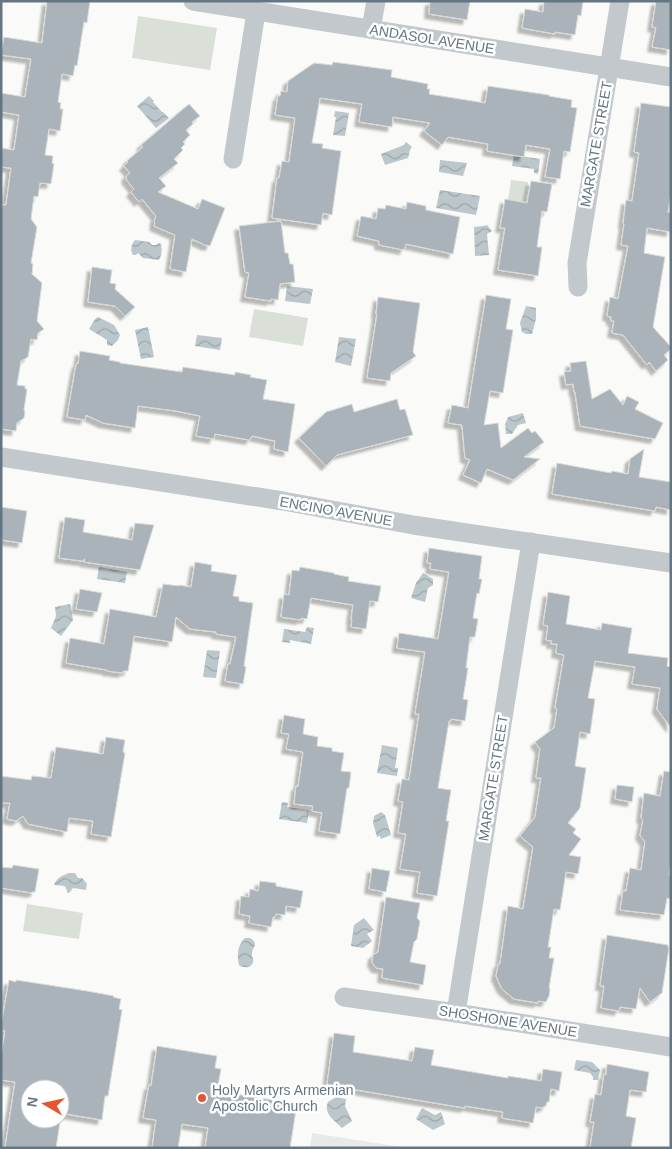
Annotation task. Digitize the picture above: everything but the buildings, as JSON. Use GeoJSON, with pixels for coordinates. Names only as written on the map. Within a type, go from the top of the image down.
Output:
{"type":"FeatureCollection","features":[{"type":"Feature","properties":{"kind":"street","name":"ANDASOL AVENUE"},"geometry":{"type":"LineString","coordinates":[[193,1],[671,76]]}},
{"type":"Feature","properties":{"kind":"street"},"geometry":{"type":"LineString","coordinates":[[372,29],[376,1]]}},
{"type":"Feature","properties":{"kind":"street","name":"MARGATE STREET"},"geometry":{"type":"LineString","coordinates":[[578,288],[576,263],[620,1]]}},
{"type":"Feature","properties":{"kind":"street"},"geometry":{"type":"LineString","coordinates":[[233,159],[256,12]]}},
{"type":"Feature","properties":{"kind":"street","name":"ENCINO AVENUE"},"geometry":{"type":"LineString","coordinates":[[1,457],[216,490],[413,525],[671,563]]}},
{"type":"Feature","properties":{"kind":"street","name":"MARGATE STREET"},"geometry":{"type":"LineString","coordinates":[[456,1013],[531,542]]}},
{"type":"Feature","properties":{"kind":"street","name":"SHOSHONE AVENUE"},"geometry":{"type":"LineString","coordinates":[[344,997],[671,1047]]}},
{"type":"Feature","properties":{"kind":"shaded area"},"geometry":{"type":"Polygon","coordinates":[[[138,16],[217,28],[210,70],[132,58],[138,16]]]}},
{"type":"Feature","properties":{"kind":"shaded area"},"geometry":{"type":"Polygon","coordinates":[[[511,180],[528,182],[524,203],[508,200],[511,180]]]}},
{"type":"Feature","properties":{"kind":"shaded area"},"geometry":{"type":"Polygon","coordinates":[[[254,309],[308,318],[303,346],[249,337],[254,309]]]}},
{"type":"Feature","properties":{"kind":"shaded area"},"geometry":{"type":"Polygon","coordinates":[[[27,904],[83,913],[79,939],[23,931],[27,904]]]}},
{"type":"Feature","properties":{"kind":"shaded area"},"geometry":{"type":"Polygon","coordinates":[[[312,1133],[408,1148],[310,1148],[312,1133]]]}},
{"type":"Feature","properties":{"kind":"water"},"geometry":{"type":"Polygon","coordinates":[[[149,96],[169,118],[156,128],[137,106],[149,96]]]}},
{"type":"Feature","properties":{"kind":"water"},"geometry":{"type":"Polygon","coordinates":[[[335,111],[349,113],[345,136],[333,135],[335,111]]]}},
{"type":"Feature","properties":{"kind":"water"},"geometry":{"type":"Polygon","coordinates":[[[406,142],[412,147],[408,158],[385,165],[381,154],[404,145],[406,142]]]}},
{"type":"Feature","properties":{"kind":"water"},"geometry":{"type":"Polygon","coordinates":[[[514,155],[540,159],[538,174],[534,173],[534,169],[512,166],[514,155]]]}},
{"type":"Feature","properties":{"kind":"water"},"geometry":{"type":"Polygon","coordinates":[[[440,160],[467,163],[463,176],[439,172],[440,160]]]}},
{"type":"Feature","properties":{"kind":"water"},"geometry":{"type":"Polygon","coordinates":[[[440,190],[480,196],[476,215],[436,208],[440,190]]]}},
{"type":"Feature","properties":{"kind":"water"},"geometry":{"type":"Polygon","coordinates":[[[487,225],[492,231],[487,234],[489,255],[475,256],[474,227],[487,225]]]}},
{"type":"Feature","properties":{"kind":"water"},"geometry":{"type":"Polygon","coordinates":[[[135,240],[149,242],[152,245],[161,244],[162,252],[159,260],[143,258],[138,253],[133,255],[131,248],[135,240]]]}},
{"type":"Feature","properties":{"kind":"water"},"geometry":{"type":"Polygon","coordinates":[[[287,286],[313,289],[310,304],[285,301],[287,286]]]}},
{"type":"Feature","properties":{"kind":"water"},"geometry":{"type":"Polygon","coordinates":[[[526,306],[536,308],[536,319],[532,334],[522,332],[520,323],[526,306]]]}},
{"type":"Feature","properties":{"kind":"water"},"geometry":{"type":"Polygon","coordinates":[[[98,317],[114,325],[120,335],[112,346],[107,345],[107,340],[89,329],[98,317]]]}},
{"type":"Feature","properties":{"kind":"water"},"geometry":{"type":"Polygon","coordinates":[[[148,327],[154,357],[141,359],[135,330],[148,327]]]}},
{"type":"Feature","properties":{"kind":"water"},"geometry":{"type":"Polygon","coordinates":[[[197,335],[222,338],[220,350],[195,346],[197,335]]]}},
{"type":"Feature","properties":{"kind":"water"},"geometry":{"type":"Polygon","coordinates":[[[339,337],[356,339],[351,366],[335,362],[339,337]]]}},
{"type":"Feature","properties":{"kind":"water"},"geometry":{"type":"Polygon","coordinates":[[[523,413],[526,423],[518,425],[512,434],[506,434],[505,424],[508,417],[523,413]]]}},
{"type":"Feature","properties":{"kind":"water"},"geometry":{"type":"Polygon","coordinates":[[[99,567],[127,572],[125,583],[97,579],[99,567]]]}},
{"type":"Feature","properties":{"kind":"water"},"geometry":{"type":"Polygon","coordinates":[[[423,573],[433,579],[433,585],[428,588],[425,602],[411,598],[416,583],[423,573]]]}},
{"type":"Feature","properties":{"kind":"water"},"geometry":{"type":"Polygon","coordinates":[[[70,604],[73,620],[61,636],[51,628],[56,616],[55,607],[70,604]]]}},
{"type":"Feature","properties":{"kind":"water"},"geometry":{"type":"Polygon","coordinates":[[[307,627],[314,628],[311,644],[290,640],[290,643],[282,642],[284,629],[305,632],[307,627]]]}},
{"type":"Feature","properties":{"kind":"water"},"geometry":{"type":"Polygon","coordinates":[[[207,650],[220,651],[216,678],[203,677],[207,650]]]}},
{"type":"Feature","properties":{"kind":"water"},"geometry":{"type":"Polygon","coordinates":[[[382,745],[398,748],[395,768],[398,768],[397,776],[377,773],[382,745]]]}},
{"type":"Feature","properties":{"kind":"water"},"geometry":{"type":"Polygon","coordinates":[[[282,802],[288,803],[287,807],[309,810],[307,823],[279,819],[282,802]]]}},
{"type":"Feature","properties":{"kind":"water"},"geometry":{"type":"Polygon","coordinates":[[[381,812],[385,815],[391,835],[381,839],[380,836],[377,837],[373,823],[374,816],[381,812]]]}},
{"type":"Feature","properties":{"kind":"water"},"geometry":{"type":"Polygon","coordinates":[[[69,873],[75,873],[78,878],[82,878],[87,884],[86,890],[73,888],[68,893],[65,886],[54,885],[58,878],[69,873]]]}},
{"type":"Feature","properties":{"kind":"water"},"geometry":{"type":"Polygon","coordinates":[[[364,918],[374,930],[367,934],[372,941],[363,948],[351,946],[354,925],[364,918]]]}},
{"type":"Feature","properties":{"kind":"water"},"geometry":{"type":"Polygon","coordinates":[[[245,938],[250,938],[254,941],[255,945],[252,952],[253,962],[251,966],[243,967],[239,965],[238,951],[245,938]]]}},
{"type":"Feature","properties":{"kind":"water"},"geometry":{"type":"Polygon","coordinates":[[[576,1060],[592,1062],[600,1070],[598,1080],[593,1080],[590,1073],[574,1070],[576,1060]]]}},
{"type":"Feature","properties":{"kind":"water"},"geometry":{"type":"Polygon","coordinates":[[[336,1097],[346,1099],[345,1106],[352,1121],[342,1128],[330,1116],[327,1110],[328,1102],[336,1097]]]}},
{"type":"Feature","properties":{"kind":"water"},"geometry":{"type":"Polygon","coordinates":[[[422,1108],[435,1115],[441,1112],[445,1124],[433,1130],[416,1119],[422,1108]]]}},
{"type":"Feature","properties":{"kind":"place","name":"Holy Martyrs Armenian Apostolic Church"},"geometry":{"type":"Point","coordinates":[202,1098]}}]}
